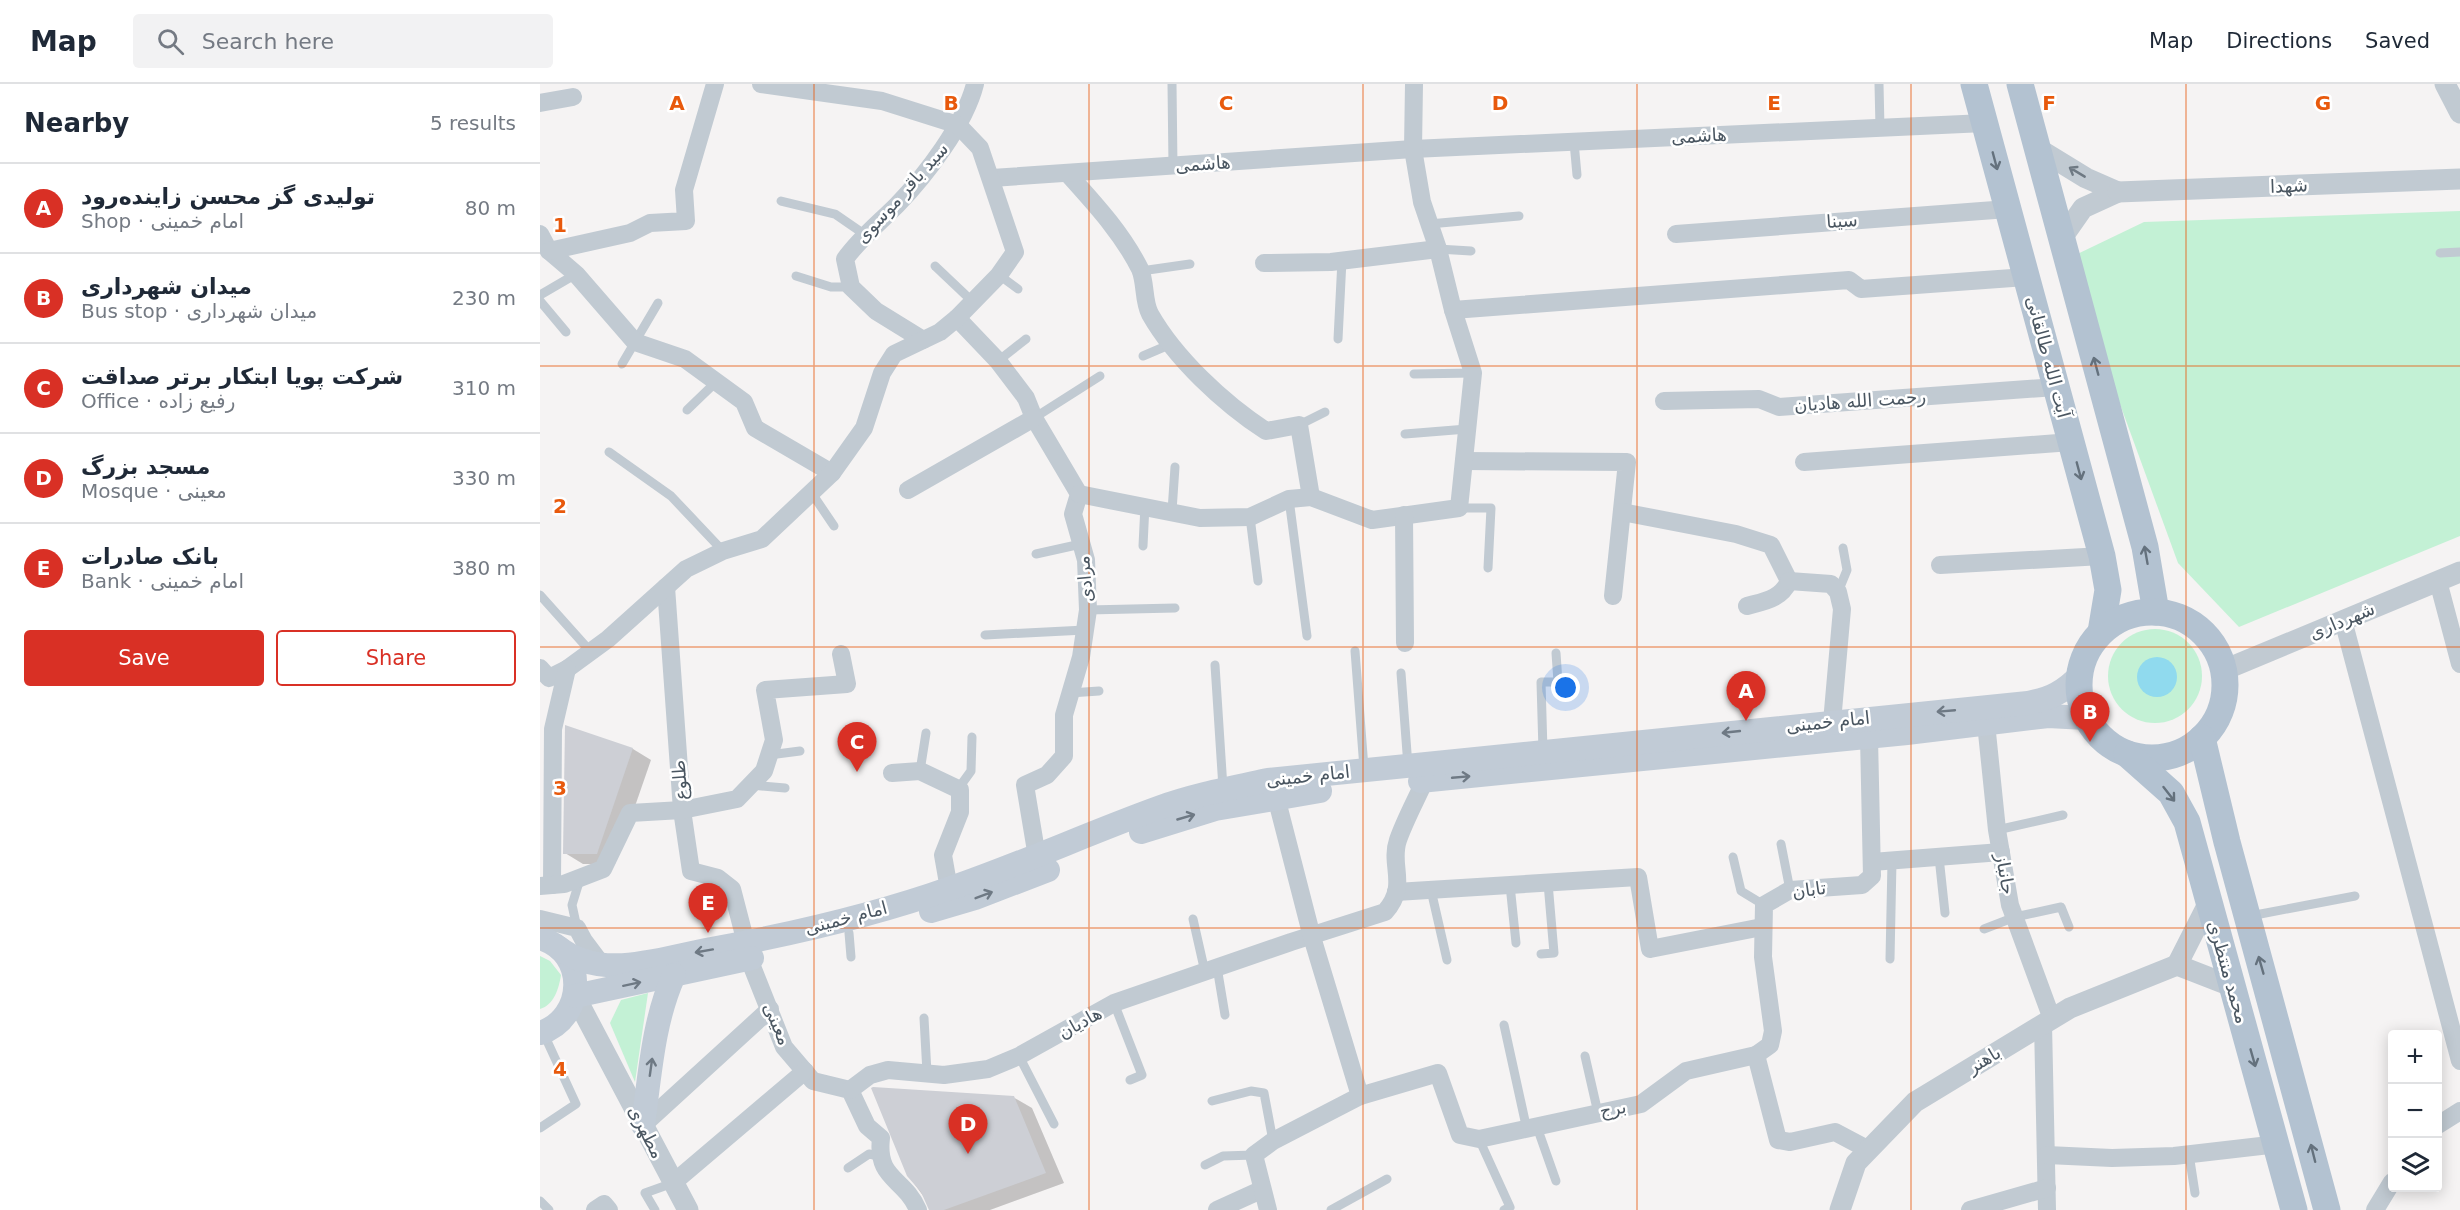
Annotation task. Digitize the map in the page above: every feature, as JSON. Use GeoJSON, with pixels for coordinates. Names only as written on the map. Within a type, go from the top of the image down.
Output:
{"type":"FeatureCollection","features":[{"type":"Feature","properties":{"kind":"main road","name":"آیت الله طالقانی"},"geometry":{"type":"LineString","coordinates":[[1974,84],[2102,556],[2109,590],[2101,632]]}},
{"type":"Feature","properties":{"kind":"main road"},"geometry":{"type":"LineString","coordinates":[[2020,84],[2145,547],[2156,612]]}},
{"type":"Feature","properties":{"kind":"main road"},"geometry":{"type":"LineString","coordinates":[[2156,612],[2175,616],[2192,624],[2206,637],[2217,652],[2223,670],[2224,695],[2216,718],[2202,738],[2185,749],[2166,756],[2147,758],[2127,754],[2111,746],[2086,718],[2080,701],[2080,675],[2090,646],[2101,632],[2118,620],[2136,614],[2156,612]]}},
{"type":"Feature","properties":{"kind":"main road","name":"امام خمینی"},"geometry":{"type":"LineString","coordinates":[[549,942],[571,957],[585,963],[602,965],[628,965],[748,951],[849,933],[975,898],[1157,825],[1215,809],[1420,770],[1543,752],[2028,703],[2045,700],[2059,693],[2080,675]]}},
{"type":"Feature","properties":{"kind":"main road","name":"امام خمینی"},"geometry":{"type":"LineString","coordinates":[[572,1003],[674,975],[846,919],[949,889],[1037,857],[1159,808],[1222,789],[1268,780],[1364,770],[1420,770],[1869,737],[2048,716],[2086,718]]}},
{"type":"Feature","properties":{"kind":"main road","name":"محمد منتظری"},"geometry":{"type":"LineString","coordinates":[[2202,738],[2247,916],[2327,1210]]}},
{"type":"Feature","properties":{"kind":"main road","name":"محمد منتظری"},"geometry":{"type":"LineString","coordinates":[[2127,754],[2171,793],[2187,822],[2231,986],[2278,1144],[2294,1210]]}},
{"type":"Feature","properties":{"kind":"main road"},"geometry":{"type":"LineString","coordinates":[[541,1032],[562,1020],[572,1003],[575,974],[566,954],[549,942]]}},
{"type":"Feature","properties":{"kind":"main road"},"geometry":{"type":"LineString","coordinates":[[643,1125],[656,1030],[663,1000],[674,975]]}},
{"type":"Feature","properties":{"kind":"street"},"geometry":{"type":"LineString","coordinates":[[549,251],[630,233],[650,223],[686,221],[684,190],[715,84]]}},
{"type":"Feature","properties":{"kind":"street"},"geometry":{"type":"LineString","coordinates":[[540,668],[549,678],[567,669],[591,652],[686,569],[723,551],[762,539],[832,473],[864,429],[882,373],[894,354],[940,332],[957,318],[999,275],[1015,252],[992,178],[980,148],[958,124],[882,101],[761,84]]}},
{"type":"Feature","properties":{"kind":"street","name":"سید باقر موسوی"},"geometry":{"type":"LineString","coordinates":[[851,287],[845,259],[864,234],[898,204],[953,136],[975,84]]}},
{"type":"Feature","properties":{"kind":"street"},"geometry":{"type":"LineString","coordinates":[[957,318],[998,361],[1026,398],[1034,418],[1078,494],[1145,505],[1200,518],[1250,517],[1289,499],[1311,497],[1372,520],[1459,508],[1473,373],[1453,310],[1438,249],[1422,202],[1413,149],[1414,84]]}},
{"type":"Feature","properties":{"kind":"street"},"geometry":{"type":"LineString","coordinates":[[2445,84],[2460,113]]}},
{"type":"Feature","properties":{"kind":"street"},"geometry":{"type":"LineString","coordinates":[[540,103],[573,97]]}},
{"type":"Feature","properties":{"kind":"street","name":"هاشمی"},"geometry":{"type":"LineString","coordinates":[[992,178],[1413,149],[1985,123]]}},
{"type":"Feature","properties":{"kind":"street"},"geometry":{"type":"LineString","coordinates":[[2037,148],[2086,178],[2118,192]]}},
{"type":"Feature","properties":{"kind":"street"},"geometry":{"type":"LineString","coordinates":[[1068,174],[1111,222],[1141,271],[1149,312],[1171,344],[1232,409],[1266,431],[1299,425],[1311,497]]}},
{"type":"Feature","properties":{"kind":"street","name":"شهدا"},"geometry":{"type":"LineString","coordinates":[[2118,192],[2460,179]]}},
{"type":"Feature","properties":{"kind":"street"},"geometry":{"type":"LineString","coordinates":[[2062,238],[2083,208],[2118,192]]}},
{"type":"Feature","properties":{"kind":"street","name":"سینا"},"geometry":{"type":"LineString","coordinates":[[1676,234],[2008,210]]}},
{"type":"Feature","properties":{"kind":"street"},"geometry":{"type":"LineString","coordinates":[[540,234],[549,251],[576,274],[635,342],[685,359],[744,402],[755,428],[832,473]]}},
{"type":"Feature","properties":{"kind":"street"},"geometry":{"type":"LineString","coordinates":[[1264,263],[1342,260],[1438,249]]}},
{"type":"Feature","properties":{"kind":"street"},"geometry":{"type":"LineString","coordinates":[[1453,310],[1849,280],[1862,290],[2026,277]]}},
{"type":"Feature","properties":{"kind":"street"},"geometry":{"type":"LineString","coordinates":[[851,287],[876,311],[923,340]]}},
{"type":"Feature","properties":{"kind":"street","name":"رحمت الله هادیان"},"geometry":{"type":"LineString","coordinates":[[1664,401],[1759,399],[1779,407],[2056,387]]}},
{"type":"Feature","properties":{"kind":"street"},"geometry":{"type":"LineString","coordinates":[[908,490],[1034,418]]}},
{"type":"Feature","properties":{"kind":"street"},"geometry":{"type":"LineString","coordinates":[[1804,462],[2071,442]]}},
{"type":"Feature","properties":{"kind":"street"},"geometry":{"type":"LineString","coordinates":[[1464,461],[1627,462],[1613,596]]}},
{"type":"Feature","properties":{"kind":"street","name":"مرادی"},"geometry":{"type":"LineString","coordinates":[[1037,857],[1025,785],[1047,775],[1064,756],[1064,715],[1088,609],[1086,560],[1073,514],[1078,494]]}},
{"type":"Feature","properties":{"kind":"street"},"geometry":{"type":"LineString","coordinates":[[1622,512],[1736,534],[1771,545],[1789,580]]}},
{"type":"Feature","properties":{"kind":"street"},"geometry":{"type":"LineString","coordinates":[[1404,515],[1405,643]]}},
{"type":"Feature","properties":{"kind":"street"},"geometry":{"type":"LineString","coordinates":[[1940,565],[2102,556]]}},
{"type":"Feature","properties":{"kind":"street","name":"شهرداری"},"geometry":{"type":"LineString","coordinates":[[2223,670],[2460,572]]}},
{"type":"Feature","properties":{"kind":"street"},"geometry":{"type":"LineString","coordinates":[[1789,580],[1831,584],[1838,592],[1842,609],[1832,722]]}},
{"type":"Feature","properties":{"kind":"street"},"geometry":{"type":"LineString","coordinates":[[1747,606],[1772,599],[1784,591],[1789,580]]}},
{"type":"Feature","properties":{"kind":"street"},"geometry":{"type":"LineString","coordinates":[[2438,581],[2460,664]]}},
{"type":"Feature","properties":{"kind":"street","name":"طلوع"},"geometry":{"type":"LineString","coordinates":[[666,587],[682,810],[691,871],[718,878],[732,890],[748,951]]}},
{"type":"Feature","properties":{"kind":"street"},"geometry":{"type":"LineString","coordinates":[[2343,620],[2460,1061]]}},
{"type":"Feature","properties":{"kind":"street"},"geometry":{"type":"LineString","coordinates":[[567,669],[546,752],[546,885],[580,879],[603,869],[630,813],[682,810],[737,799],[764,771],[774,740],[765,690],[847,684],[841,654]]}},
{"type":"Feature","properties":{"kind":"street","name":"جانباز"},"geometry":{"type":"LineString","coordinates":[[1986,723],[1997,830],[2010,905],[2048,1022],[2047,1210]]}},
{"type":"Feature","properties":{"kind":"street","name":"تابان"},"geometry":{"type":"LineString","coordinates":[[1764,905],[1790,890],[1862,885],[1872,876],[1869,737]]}},
{"type":"Feature","properties":{"kind":"street"},"geometry":{"type":"LineString","coordinates":[[1420,770],[1397,843],[1396,892],[1638,877],[1650,949],[1762,927]]}},
{"type":"Feature","properties":{"kind":"street"},"geometry":{"type":"LineString","coordinates":[[892,773],[920,771],[960,790],[960,812],[943,855],[949,889]]}},
{"type":"Feature","properties":{"kind":"street"},"geometry":{"type":"LineString","coordinates":[[1276,797],[1312,937],[1360,1096]]}},
{"type":"Feature","properties":{"kind":"street"},"geometry":{"type":"LineString","coordinates":[[1872,862],[2001,852]]}},
{"type":"Feature","properties":{"kind":"street","name":"هادیان"},"geometry":{"type":"LineString","coordinates":[[850,1090],[870,1075],[888,1070],[944,1075],[988,1069],[1018,1056],[1114,1004],[1211,969],[1385,912],[1395,901],[1396,892]]}},
{"type":"Feature","properties":{"kind":"street"},"geometry":{"type":"LineString","coordinates":[[2209,902],[2177,965],[2231,986]]}},
{"type":"Feature","properties":{"kind":"street"},"geometry":{"type":"LineString","coordinates":[[1764,905],[1763,957],[1773,1030],[1770,1045],[1756,1054],[1778,1140],[1790,1142],[1835,1132],[1869,1150]]}},
{"type":"Feature","properties":{"kind":"street"},"geometry":{"type":"LineString","coordinates":[[540,919],[578,928],[584,941],[602,965]]}},
{"type":"Feature","properties":{"kind":"street","name":"معینی"},"geometry":{"type":"LineString","coordinates":[[748,951],[784,1047],[813,1080],[850,1090]]}},
{"type":"Feature","properties":{"kind":"street","name":"باهنر"},"geometry":{"type":"LineString","coordinates":[[1845,1205],[1856,1163],[1915,1102],[2070,1008],[2177,965]]}},
{"type":"Feature","properties":{"kind":"street","name":"مطهری"},"geometry":{"type":"LineString","coordinates":[[572,1003],[606,1053],[688,1210]]}},
{"type":"Feature","properties":{"kind":"street"},"geometry":{"type":"LineString","coordinates":[[643,1125],[770,1009]]}},
{"type":"Feature","properties":{"kind":"street","name":"برج"},"geometry":{"type":"LineString","coordinates":[[1479,1139],[1641,1104],[1686,1071],[1756,1054]]}},
{"type":"Feature","properties":{"kind":"street"},"geometry":{"type":"LineString","coordinates":[[673,1183],[805,1071]]}},
{"type":"Feature","properties":{"kind":"street"},"geometry":{"type":"LineString","coordinates":[[1268,1210],[1261,1190],[1254,1155],[1273,1141],[1360,1096],[1438,1073],[1460,1135],[1479,1139]]}},
{"type":"Feature","properties":{"kind":"street"},"geometry":{"type":"LineString","coordinates":[[850,1090],[867,1126],[881,1138],[879,1156],[883,1169],[899,1182],[918,1210]]}},
{"type":"Feature","properties":{"kind":"street"},"geometry":{"type":"LineString","coordinates":[[2442,1122],[2460,1111]]}},
{"type":"Feature","properties":{"kind":"street"},"geometry":{"type":"LineString","coordinates":[[2047,1155],[2112,1158],[2189,1154],[2278,1144]]}},
{"type":"Feature","properties":{"kind":"street"},"geometry":{"type":"LineString","coordinates":[[1970,1210],[2047,1188]]}},
{"type":"Feature","properties":{"kind":"street"},"geometry":{"type":"LineString","coordinates":[[2375,1210],[2388,1189]]}},
{"type":"Feature","properties":{"kind":"street"},"geometry":{"type":"LineString","coordinates":[[1217,1210],[1261,1190]]}},
{"type":"Feature","properties":{"kind":"street"},"geometry":{"type":"LineString","coordinates":[[595,1210],[604,1204],[609,1210]]}},
{"type":"Feature","properties":{"kind":"lane"},"geometry":{"type":"LineString","coordinates":[[1173,84],[1173,166]]}},
{"type":"Feature","properties":{"kind":"lane"},"geometry":{"type":"LineString","coordinates":[[1879,84],[1880,128]]}},
{"type":"Feature","properties":{"kind":"lane"},"geometry":{"type":"LineString","coordinates":[[1574,142],[1577,175]]}},
{"type":"Feature","properties":{"kind":"lane"},"geometry":{"type":"LineString","coordinates":[[781,201],[835,214],[864,234]]}},
{"type":"Feature","properties":{"kind":"lane"},"geometry":{"type":"LineString","coordinates":[[1429,224],[1519,216]]}},
{"type":"Feature","properties":{"kind":"lane"},"geometry":{"type":"LineString","coordinates":[[1438,249],[1471,251]]}},
{"type":"Feature","properties":{"kind":"lane"},"geometry":{"type":"LineString","coordinates":[[2440,253],[2460,252]]}},
{"type":"Feature","properties":{"kind":"lane"},"geometry":{"type":"LineString","coordinates":[[1338,339],[1342,260]]}},
{"type":"Feature","properties":{"kind":"lane"},"geometry":{"type":"LineString","coordinates":[[1141,271],[1190,264]]}},
{"type":"Feature","properties":{"kind":"lane"},"geometry":{"type":"LineString","coordinates":[[935,266],[973,302]]}},
{"type":"Feature","properties":{"kind":"lane"},"geometry":{"type":"LineString","coordinates":[[540,295],[576,274]]}},
{"type":"Feature","properties":{"kind":"lane"},"geometry":{"type":"LineString","coordinates":[[999,275],[1018,289]]}},
{"type":"Feature","properties":{"kind":"lane"},"geometry":{"type":"LineString","coordinates":[[796,276],[831,287],[851,287]]}},
{"type":"Feature","properties":{"kind":"lane"},"geometry":{"type":"LineString","coordinates":[[540,302],[566,332]]}},
{"type":"Feature","properties":{"kind":"lane"},"geometry":{"type":"LineString","coordinates":[[622,364],[658,303]]}},
{"type":"Feature","properties":{"kind":"lane"},"geometry":{"type":"LineString","coordinates":[[998,361],[1026,339]]}},
{"type":"Feature","properties":{"kind":"lane"},"geometry":{"type":"LineString","coordinates":[[1143,356],[1171,344]]}},
{"type":"Feature","properties":{"kind":"lane"},"geometry":{"type":"LineString","coordinates":[[1414,374],[1473,373]]}},
{"type":"Feature","properties":{"kind":"lane"},"geometry":{"type":"LineString","coordinates":[[1034,418],[1100,376]]}},
{"type":"Feature","properties":{"kind":"lane"},"geometry":{"type":"LineString","coordinates":[[687,410],[715,383]]}},
{"type":"Feature","properties":{"kind":"lane"},"geometry":{"type":"LineString","coordinates":[[1299,425],[1325,412]]}},
{"type":"Feature","properties":{"kind":"lane"},"geometry":{"type":"LineString","coordinates":[[1405,434],[1467,429]]}},
{"type":"Feature","properties":{"kind":"lane"},"geometry":{"type":"LineString","coordinates":[[609,452],[671,496],[723,551]]}},
{"type":"Feature","properties":{"kind":"lane"},"geometry":{"type":"LineString","coordinates":[[1172,512],[1175,467]]}},
{"type":"Feature","properties":{"kind":"lane"},"geometry":{"type":"LineString","coordinates":[[811,492],[834,526]]}},
{"type":"Feature","properties":{"kind":"lane"},"geometry":{"type":"LineString","coordinates":[[1289,499],[1307,636]]}},
{"type":"Feature","properties":{"kind":"lane"},"geometry":{"type":"LineString","coordinates":[[1143,546],[1145,505]]}},
{"type":"Feature","properties":{"kind":"lane"},"geometry":{"type":"LineString","coordinates":[[1459,508],[1491,508],[1488,568]]}},
{"type":"Feature","properties":{"kind":"lane"},"geometry":{"type":"LineString","coordinates":[[1250,517],[1258,581]]}},
{"type":"Feature","properties":{"kind":"lane"},"geometry":{"type":"LineString","coordinates":[[1036,554],[1082,544]]}},
{"type":"Feature","properties":{"kind":"lane"},"geometry":{"type":"LineString","coordinates":[[1838,592],[1846,570],[1843,548]]}},
{"type":"Feature","properties":{"kind":"lane"},"geometry":{"type":"LineString","coordinates":[[540,595],[591,652]]}},
{"type":"Feature","properties":{"kind":"lane"},"geometry":{"type":"LineString","coordinates":[[1088,609],[1175,608]]}},
{"type":"Feature","properties":{"kind":"lane"},"geometry":{"type":"LineString","coordinates":[[985,635],[1085,630]]}},
{"type":"Feature","properties":{"kind":"lane"},"geometry":{"type":"LineString","coordinates":[[1355,651],[1364,770]]}},
{"type":"Feature","properties":{"kind":"lane"},"geometry":{"type":"LineString","coordinates":[[1543,752],[1541,682],[1558,682],[1556,653]]}},
{"type":"Feature","properties":{"kind":"lane"},"geometry":{"type":"LineString","coordinates":[[1215,665],[1222,789]]}},
{"type":"Feature","properties":{"kind":"lane"},"geometry":{"type":"LineString","coordinates":[[1401,673],[1420,770]]}},
{"type":"Feature","properties":{"kind":"lane"},"geometry":{"type":"LineString","coordinates":[[1070,693],[1099,691]]}},
{"type":"Feature","properties":{"kind":"lane"},"geometry":{"type":"LineString","coordinates":[[920,771],[926,734]]}},
{"type":"Feature","properties":{"kind":"lane"},"geometry":{"type":"LineString","coordinates":[[958,789],[971,771],[972,737]]}},
{"type":"Feature","properties":{"kind":"lane"},"geometry":{"type":"LineString","coordinates":[[769,755],[800,751]]}},
{"type":"Feature","properties":{"kind":"lane"},"geometry":{"type":"LineString","coordinates":[[751,785],[784,788]]}},
{"type":"Feature","properties":{"kind":"lane"},"geometry":{"type":"LineString","coordinates":[[1997,830],[2063,815]]}},
{"type":"Feature","properties":{"kind":"lane"},"geometry":{"type":"LineString","coordinates":[[1781,844],[1790,890]]}},
{"type":"Feature","properties":{"kind":"lane"},"geometry":{"type":"LineString","coordinates":[[1733,857],[1741,891],[1764,905]]}},
{"type":"Feature","properties":{"kind":"lane"},"geometry":{"type":"LineString","coordinates":[[1939,857],[1945,913]]}},
{"type":"Feature","properties":{"kind":"lane"},"geometry":{"type":"LineString","coordinates":[[1890,959],[1892,861]]}},
{"type":"Feature","properties":{"kind":"lane"},"geometry":{"type":"LineString","coordinates":[[578,928],[572,905],[580,879]]}},
{"type":"Feature","properties":{"kind":"lane"},"geometry":{"type":"LineString","coordinates":[[1541,954],[1554,953],[1548,883]]}},
{"type":"Feature","properties":{"kind":"lane"},"geometry":{"type":"LineString","coordinates":[[1510,885],[1516,943]]}},
{"type":"Feature","properties":{"kind":"lane"},"geometry":{"type":"LineString","coordinates":[[1431,890],[1447,960]]}},
{"type":"Feature","properties":{"kind":"lane"},"geometry":{"type":"LineString","coordinates":[[2247,916],[2355,896]]}},
{"type":"Feature","properties":{"kind":"lane"},"geometry":{"type":"LineString","coordinates":[[1984,929],[2015,917],[2061,907],[2069,927]]}},
{"type":"Feature","properties":{"kind":"lane"},"geometry":{"type":"LineString","coordinates":[[1193,919],[1225,1015]]}},
{"type":"Feature","properties":{"kind":"lane"},"geometry":{"type":"LineString","coordinates":[[849,933],[851,957]]}},
{"type":"Feature","properties":{"kind":"lane"},"geometry":{"type":"LineString","coordinates":[[1114,1004],[1142,1075],[1130,1080]]}},
{"type":"Feature","properties":{"kind":"lane"},"geometry":{"type":"LineString","coordinates":[[924,1018],[927,1073]]}},
{"type":"Feature","properties":{"kind":"lane"},"geometry":{"type":"LineString","coordinates":[[1504,1025],[1532,1129],[1556,1181]]}},
{"type":"Feature","properties":{"kind":"lane"},"geometry":{"type":"LineString","coordinates":[[540,1128],[576,1104],[541,1032]]}},
{"type":"Feature","properties":{"kind":"lane"},"geometry":{"type":"LineString","coordinates":[[1018,1056],[1054,1124]]}},
{"type":"Feature","properties":{"kind":"lane"},"geometry":{"type":"LineString","coordinates":[[1586,1056],[1598,1113]]}},
{"type":"Feature","properties":{"kind":"lane"},"geometry":{"type":"LineString","coordinates":[[1212,1101],[1251,1091],[1264,1093],[1273,1141]]}},
{"type":"Feature","properties":{"kind":"lane"},"geometry":{"type":"LineString","coordinates":[[1479,1139],[1510,1207],[1504,1210]]}},
{"type":"Feature","properties":{"kind":"lane"},"geometry":{"type":"LineString","coordinates":[[848,1168],[869,1154],[879,1156]]}},
{"type":"Feature","properties":{"kind":"lane"},"geometry":{"type":"LineString","coordinates":[[2189,1154],[2195,1193]]}},
{"type":"Feature","properties":{"kind":"lane"},"geometry":{"type":"LineString","coordinates":[[1205,1165],[1223,1156],[1254,1155]]}},
{"type":"Feature","properties":{"kind":"lane"},"geometry":{"type":"LineString","coordinates":[[1331,1210],[1387,1179]]}},
{"type":"Feature","properties":{"kind":"lane"},"geometry":{"type":"LineString","coordinates":[[655,1210],[645,1193],[673,1183]]}},
{"type":"Feature","properties":{"kind":"lane"},"geometry":{"type":"LineString","coordinates":[[540,1201],[549,1210]]}},
{"type":"Feature","properties":{"kind":"green space"},"geometry":{"type":"Polygon","coordinates":[[[2460,211],[2460,536],[2239,627],[2178,563],[2067,259],[2144,222],[2460,211]]]}},
{"type":"Feature","properties":{"kind":"green space"},"geometry":{"type":"Polygon","coordinates":[[[2146,629],[2164,629],[2189,642],[2199,658],[2202,676],[2199,694],[2189,710],[2164,723],[2146,723],[2121,710],[2108,685],[2108,667],[2121,642],[2146,629]]]}},
{"type":"Feature","properties":{"kind":"green space"},"geometry":{"type":"Polygon","coordinates":[[[540,956],[550,961],[561,975],[552,1000],[540,1009],[540,956]]]}},
{"type":"Feature","properties":{"kind":"green space"},"geometry":{"type":"Polygon","coordinates":[[[648,993],[635,1082],[610,1023],[621,1000],[648,993]]]}},
{"type":"Feature","properties":{"kind":"water"},"geometry":{"type":"Polygon","coordinates":[[[2157,657],[2165,658],[2171,663],[2176,669],[2176,685],[2171,691],[2165,696],[2157,697],[2149,696],[2143,691],[2138,685],[2137,677],[2138,669],[2143,663],[2149,658],[2157,657]]]}},
{"type":"Feature","properties":{"kind":"building"},"geometry":{"type":"Polygon","coordinates":[[[565,725],[633,748],[597,854],[563,854],[565,725]]]}},
{"type":"Feature","properties":{"kind":"building"},"geometry":{"type":"Polygon","coordinates":[[[871,1088],[1014,1096],[1046,1173],[944,1210],[929,1210],[921,1192],[907,1176],[871,1088]]]}},
{"type":"Feature","properties":{"kind":"place","name":"تولیدی گز محسن زاینده‌رود"},"geometry":{"type":"Point","coordinates":[1746,721]}},
{"type":"Feature","properties":{"kind":"place","name":"میدان شهرداری"},"geometry":{"type":"Point","coordinates":[2090,742]}},
{"type":"Feature","properties":{"kind":"place","name":"شرکت پویا ابتکار برتر صداقت"},"geometry":{"type":"Point","coordinates":[857,772]}},
{"type":"Feature","properties":{"kind":"place","name":"بانک صادرات"},"geometry":{"type":"Point","coordinates":[708,933]}},
{"type":"Feature","properties":{"kind":"place","name":"مسجد بزرگ"},"geometry":{"type":"Point","coordinates":[968,1154]}}]}
